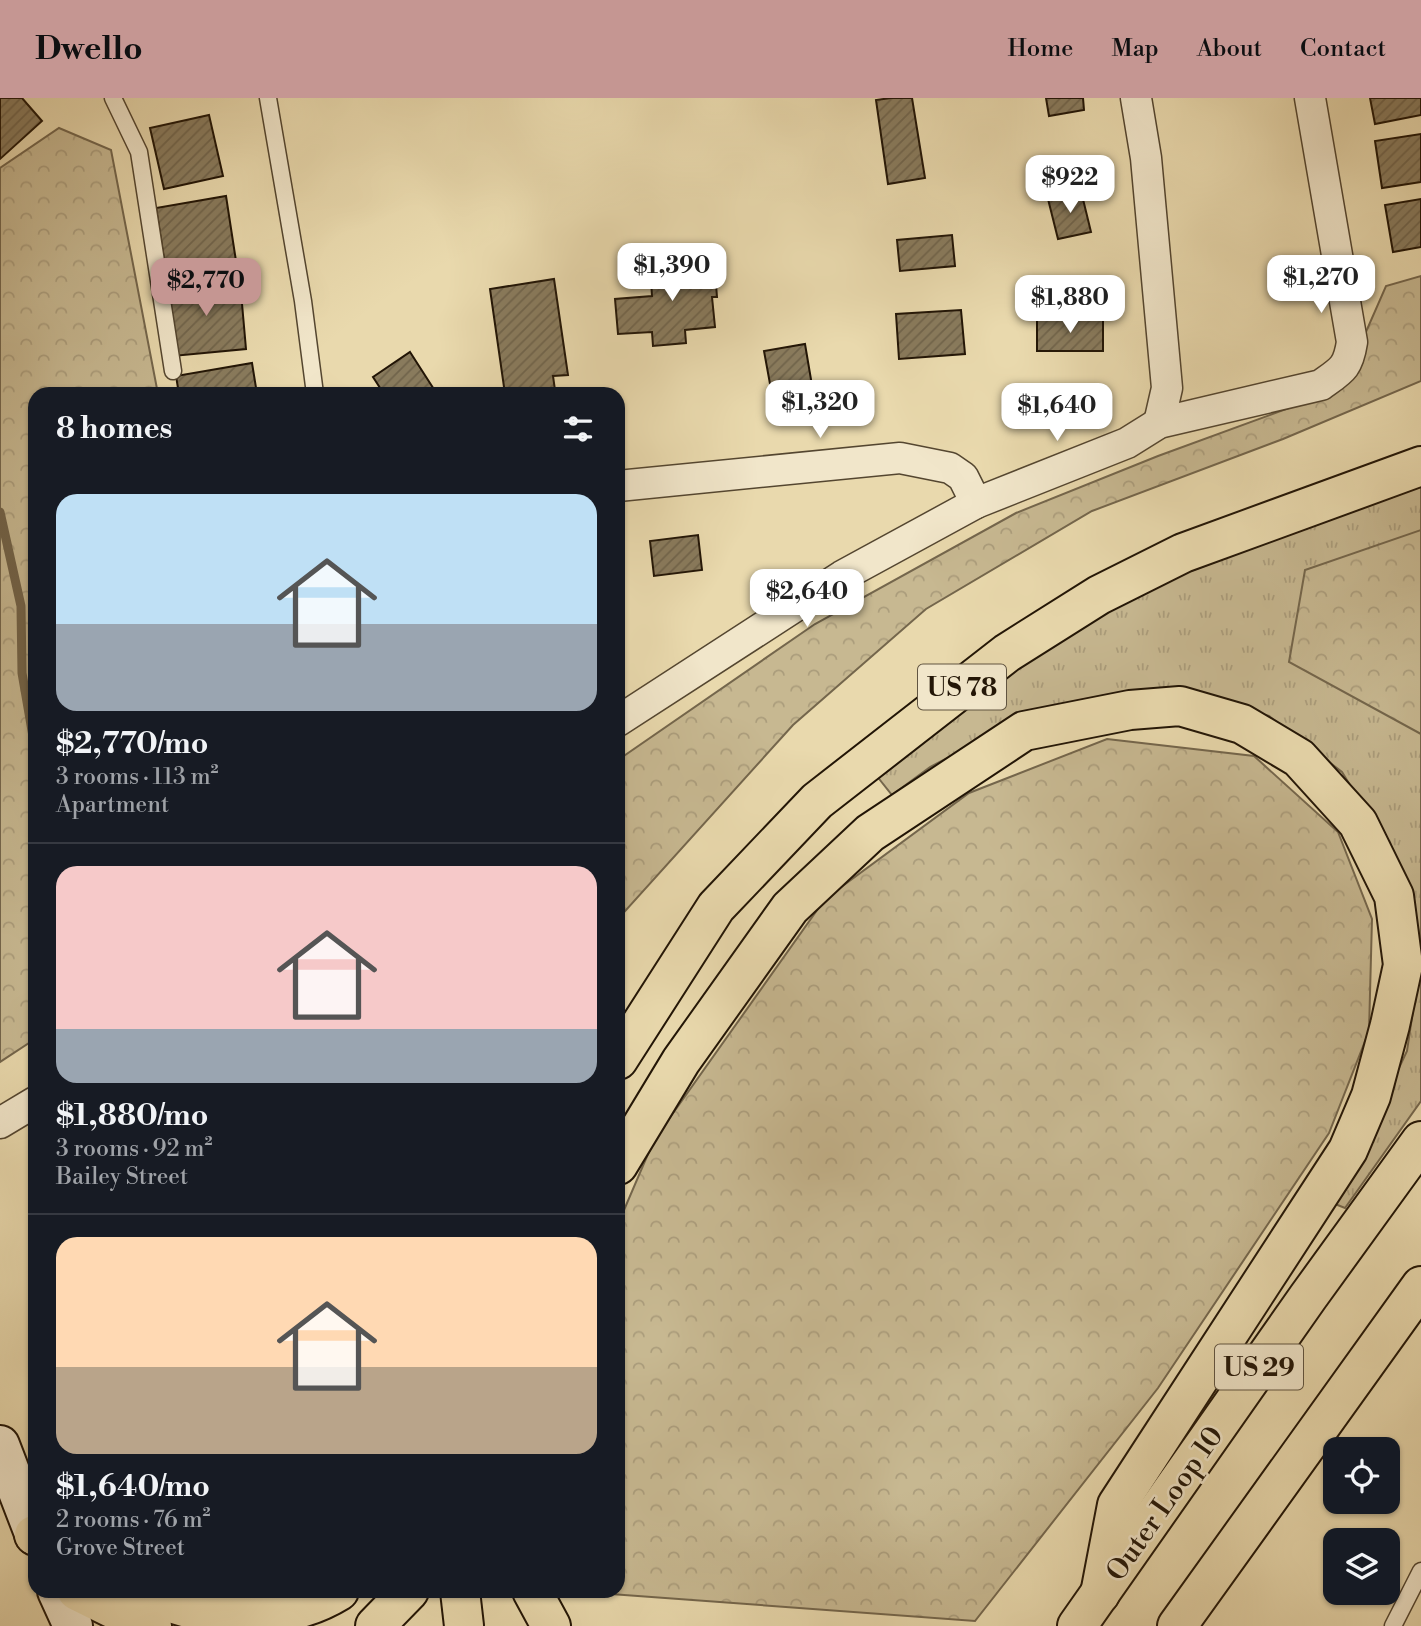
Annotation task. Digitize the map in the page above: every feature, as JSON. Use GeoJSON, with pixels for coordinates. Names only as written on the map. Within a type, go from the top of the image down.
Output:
{"type":"FeatureCollection","features":[{"type":"Feature","properties":{"kind":"highway","name":"US 78"},"geometry":{"type":"LineString","coordinates":[[625,1049],[716,907],[817,801],[1007,653],[1099,595],[1182,553],[1421,466]]}},
{"type":"Feature","properties":{"kind":"highway"},"geometry":{"type":"LineString","coordinates":[[625,1153],[681,1061],[790,908],[870,833],[1024,731],[1130,710],[1180,706],[1242,724],[1299,758],[1358,823],[1394,896],[1403,965],[1390,1025],[1371,1096],[1348,1150],[1117,1505],[1100,1594]]}},
{"type":"Feature","properties":{"kind":"highway","name":"Outer Loop 10"},"geometry":{"type":"LineString","coordinates":[[1077,1626],[1421,1141]]}},
{"type":"Feature","properties":{"kind":"highway","name":"US 29"},"geometry":{"type":"LineString","coordinates":[[1178,1625],[1421,1286]]}},
{"type":"Feature","properties":{"kind":"highway"},"geometry":{"type":"LineString","coordinates":[[1354,1377],[1421,1329]]}},
{"type":"Feature","properties":{"kind":"highway"},"geometry":{"type":"LineString","coordinates":[[91,1598],[152,1626]]}},
{"type":"Feature","properties":{"kind":"highway"},"geometry":{"type":"LineString","coordinates":[[156,1598],[169,1605],[227,1617],[268,1616],[322,1603],[329,1598]]}},
{"type":"Feature","properties":{"kind":"highway"},"geometry":{"type":"LineString","coordinates":[[375,1626],[402,1598]]}},
{"type":"Feature","properties":{"kind":"highway"},"geometry":{"type":"LineString","coordinates":[[461,1598],[464,1626]]}},
{"type":"Feature","properties":{"kind":"highway"},"geometry":{"type":"LineString","coordinates":[[535,1598],[551,1626]]}},
{"type":"Feature","properties":{"kind":"main road"},"geometry":{"type":"LineString","coordinates":[[0,1445],[28,1518]]}},
{"type":"Feature","properties":{"kind":"main road"},"geometry":{"type":"LineString","coordinates":[[60,1598],[73,1626]]}},
{"type":"Feature","properties":{"kind":"street"},"geometry":{"type":"LineString","coordinates":[[1136,98],[1146,158],[1167,388],[1159,422]]}},
{"type":"Feature","properties":{"kind":"street"},"geometry":{"type":"LineString","coordinates":[[625,716],[842,576],[976,503],[1127,443],[1159,422],[1321,385],[1338,373],[1349,360],[1352,342],[1310,98]]}},
{"type":"Feature","properties":{"kind":"street"},"geometry":{"type":"LineString","coordinates":[[625,485],[900,458],[950,468],[963,477],[976,503]]}},
{"type":"Feature","properties":{"kind":"street"},"geometry":{"type":"LineString","coordinates":[[0,1124],[28,1106]]}},
{"type":"Feature","properties":{"kind":"lane"},"geometry":{"type":"LineString","coordinates":[[113,98],[139,152],[173,371]]}},
{"type":"Feature","properties":{"kind":"lane"},"geometry":{"type":"LineString","coordinates":[[268,98],[303,301],[314,387]]}},
{"type":"Feature","properties":{"kind":"lane"},"geometry":{"type":"LineString","coordinates":[[1394,1626],[1421,1571]]}},
{"type":"Feature","properties":{"kind":"green space"},"geometry":{"type":"Polygon","coordinates":[[[59,128],[111,150],[157,387],[28,387],[28,1044],[0,1062],[0,168],[59,128]]]}},
{"type":"Feature","properties":{"kind":"green space"},"geometry":{"type":"Polygon","coordinates":[[[1421,276],[1421,381],[1283,439],[1092,511],[926,609],[793,725],[625,911],[625,755],[815,624],[1016,513],[1158,456],[1341,389],[1386,286],[1421,276]]]}},
{"type":"Feature","properties":{"kind":"green space"},"geometry":{"type":"Polygon","coordinates":[[[1421,485],[1421,1101],[1345,1208],[1330,1202],[1345,1183],[1407,1051],[1419,970],[1409,882],[1342,772],[1269,716],[1181,691],[1003,729],[930,767],[892,795],[876,775],[915,742],[1068,631],[1164,581],[1421,485]]]}},
{"type":"Feature","properties":{"kind":"green space"},"geometry":{"type":"Polygon","coordinates":[[[1421,530],[1421,734],[1289,662],[1305,570],[1421,530]]]}},
{"type":"Feature","properties":{"kind":"green space"},"geometry":{"type":"Polygon","coordinates":[[[1107,739],[1254,756],[1338,832],[1372,919],[1369,1031],[1329,1133],[1158,1388],[975,1621],[625,1595],[625,1208],[654,1140],[825,899],[969,793],[1107,739]]]}},
{"type":"Feature","properties":{"kind":"building"},"geometry":{"type":"Polygon","coordinates":[[[0,98],[22,98],[42,121],[0,159],[0,98]]]}},
{"type":"Feature","properties":{"kind":"building"},"geometry":{"type":"Polygon","coordinates":[[[912,98],[925,178],[888,184],[876,100],[912,98]]]}},
{"type":"Feature","properties":{"kind":"building"},"geometry":{"type":"Polygon","coordinates":[[[1046,98],[1083,98],[1084,110],[1049,116],[1046,98]]]}},
{"type":"Feature","properties":{"kind":"building"},"geometry":{"type":"Polygon","coordinates":[[[1370,98],[1421,98],[1421,115],[1375,124],[1370,98]]]}},
{"type":"Feature","properties":{"kind":"building"},"geometry":{"type":"Polygon","coordinates":[[[209,115],[223,176],[164,189],[150,128],[209,115]]]}},
{"type":"Feature","properties":{"kind":"building"},"geometry":{"type":"Polygon","coordinates":[[[1421,134],[1421,182],[1382,188],[1375,141],[1421,134]]]}},
{"type":"Feature","properties":{"kind":"building"},"geometry":{"type":"Polygon","coordinates":[[[1081,191],[1091,232],[1058,239],[1048,199],[1081,191]]]}},
{"type":"Feature","properties":{"kind":"building"},"geometry":{"type":"Polygon","coordinates":[[[226,196],[236,261],[166,272],[156,208],[226,196]]]}},
{"type":"Feature","properties":{"kind":"building"},"geometry":{"type":"Polygon","coordinates":[[[1421,199],[1421,247],[1393,252],[1385,205],[1421,199]]]}},
{"type":"Feature","properties":{"kind":"building"},"geometry":{"type":"Polygon","coordinates":[[[952,235],[955,266],[900,271],[897,240],[952,235]]]}},
{"type":"Feature","properties":{"kind":"building"},"geometry":{"type":"Polygon","coordinates":[[[714,260],[717,297],[712,297],[715,327],[685,330],[686,343],[653,346],[652,332],[618,334],[615,299],[652,296],[650,264],[714,260]]]}},
{"type":"Feature","properties":{"kind":"building"},"geometry":{"type":"Polygon","coordinates":[[[554,279],[568,375],[553,376],[555,387],[504,387],[490,289],[554,279]]]}},
{"type":"Feature","properties":{"kind":"building"},"geometry":{"type":"Polygon","coordinates":[[[240,281],[246,349],[173,356],[167,288],[240,281]]]}},
{"type":"Feature","properties":{"kind":"building"},"geometry":{"type":"Polygon","coordinates":[[[961,310],[965,354],[899,359],[896,314],[961,310]]]}},
{"type":"Feature","properties":{"kind":"building"},"geometry":{"type":"Polygon","coordinates":[[[1103,318],[1103,351],[1037,351],[1037,319],[1103,318]]]}},
{"type":"Feature","properties":{"kind":"building"},"geometry":{"type":"Polygon","coordinates":[[[805,344],[817,415],[777,422],[764,351],[805,344]]]}},
{"type":"Feature","properties":{"kind":"building"},"geometry":{"type":"Polygon","coordinates":[[[410,352],[432,387],[379,387],[373,377],[410,352]]]}},
{"type":"Feature","properties":{"kind":"building"},"geometry":{"type":"Polygon","coordinates":[[[252,363],[256,387],[178,387],[176,376],[252,363]]]}},
{"type":"Feature","properties":{"kind":"building"},"geometry":{"type":"Polygon","coordinates":[[[698,535],[702,570],[654,576],[650,541],[698,535]]]}},
{"type":"Feature","properties":{"kind":"waterway"},"geometry":{"type":"LineString","coordinates":[[0,512],[21,606],[22,673],[28,708]]}}]}
